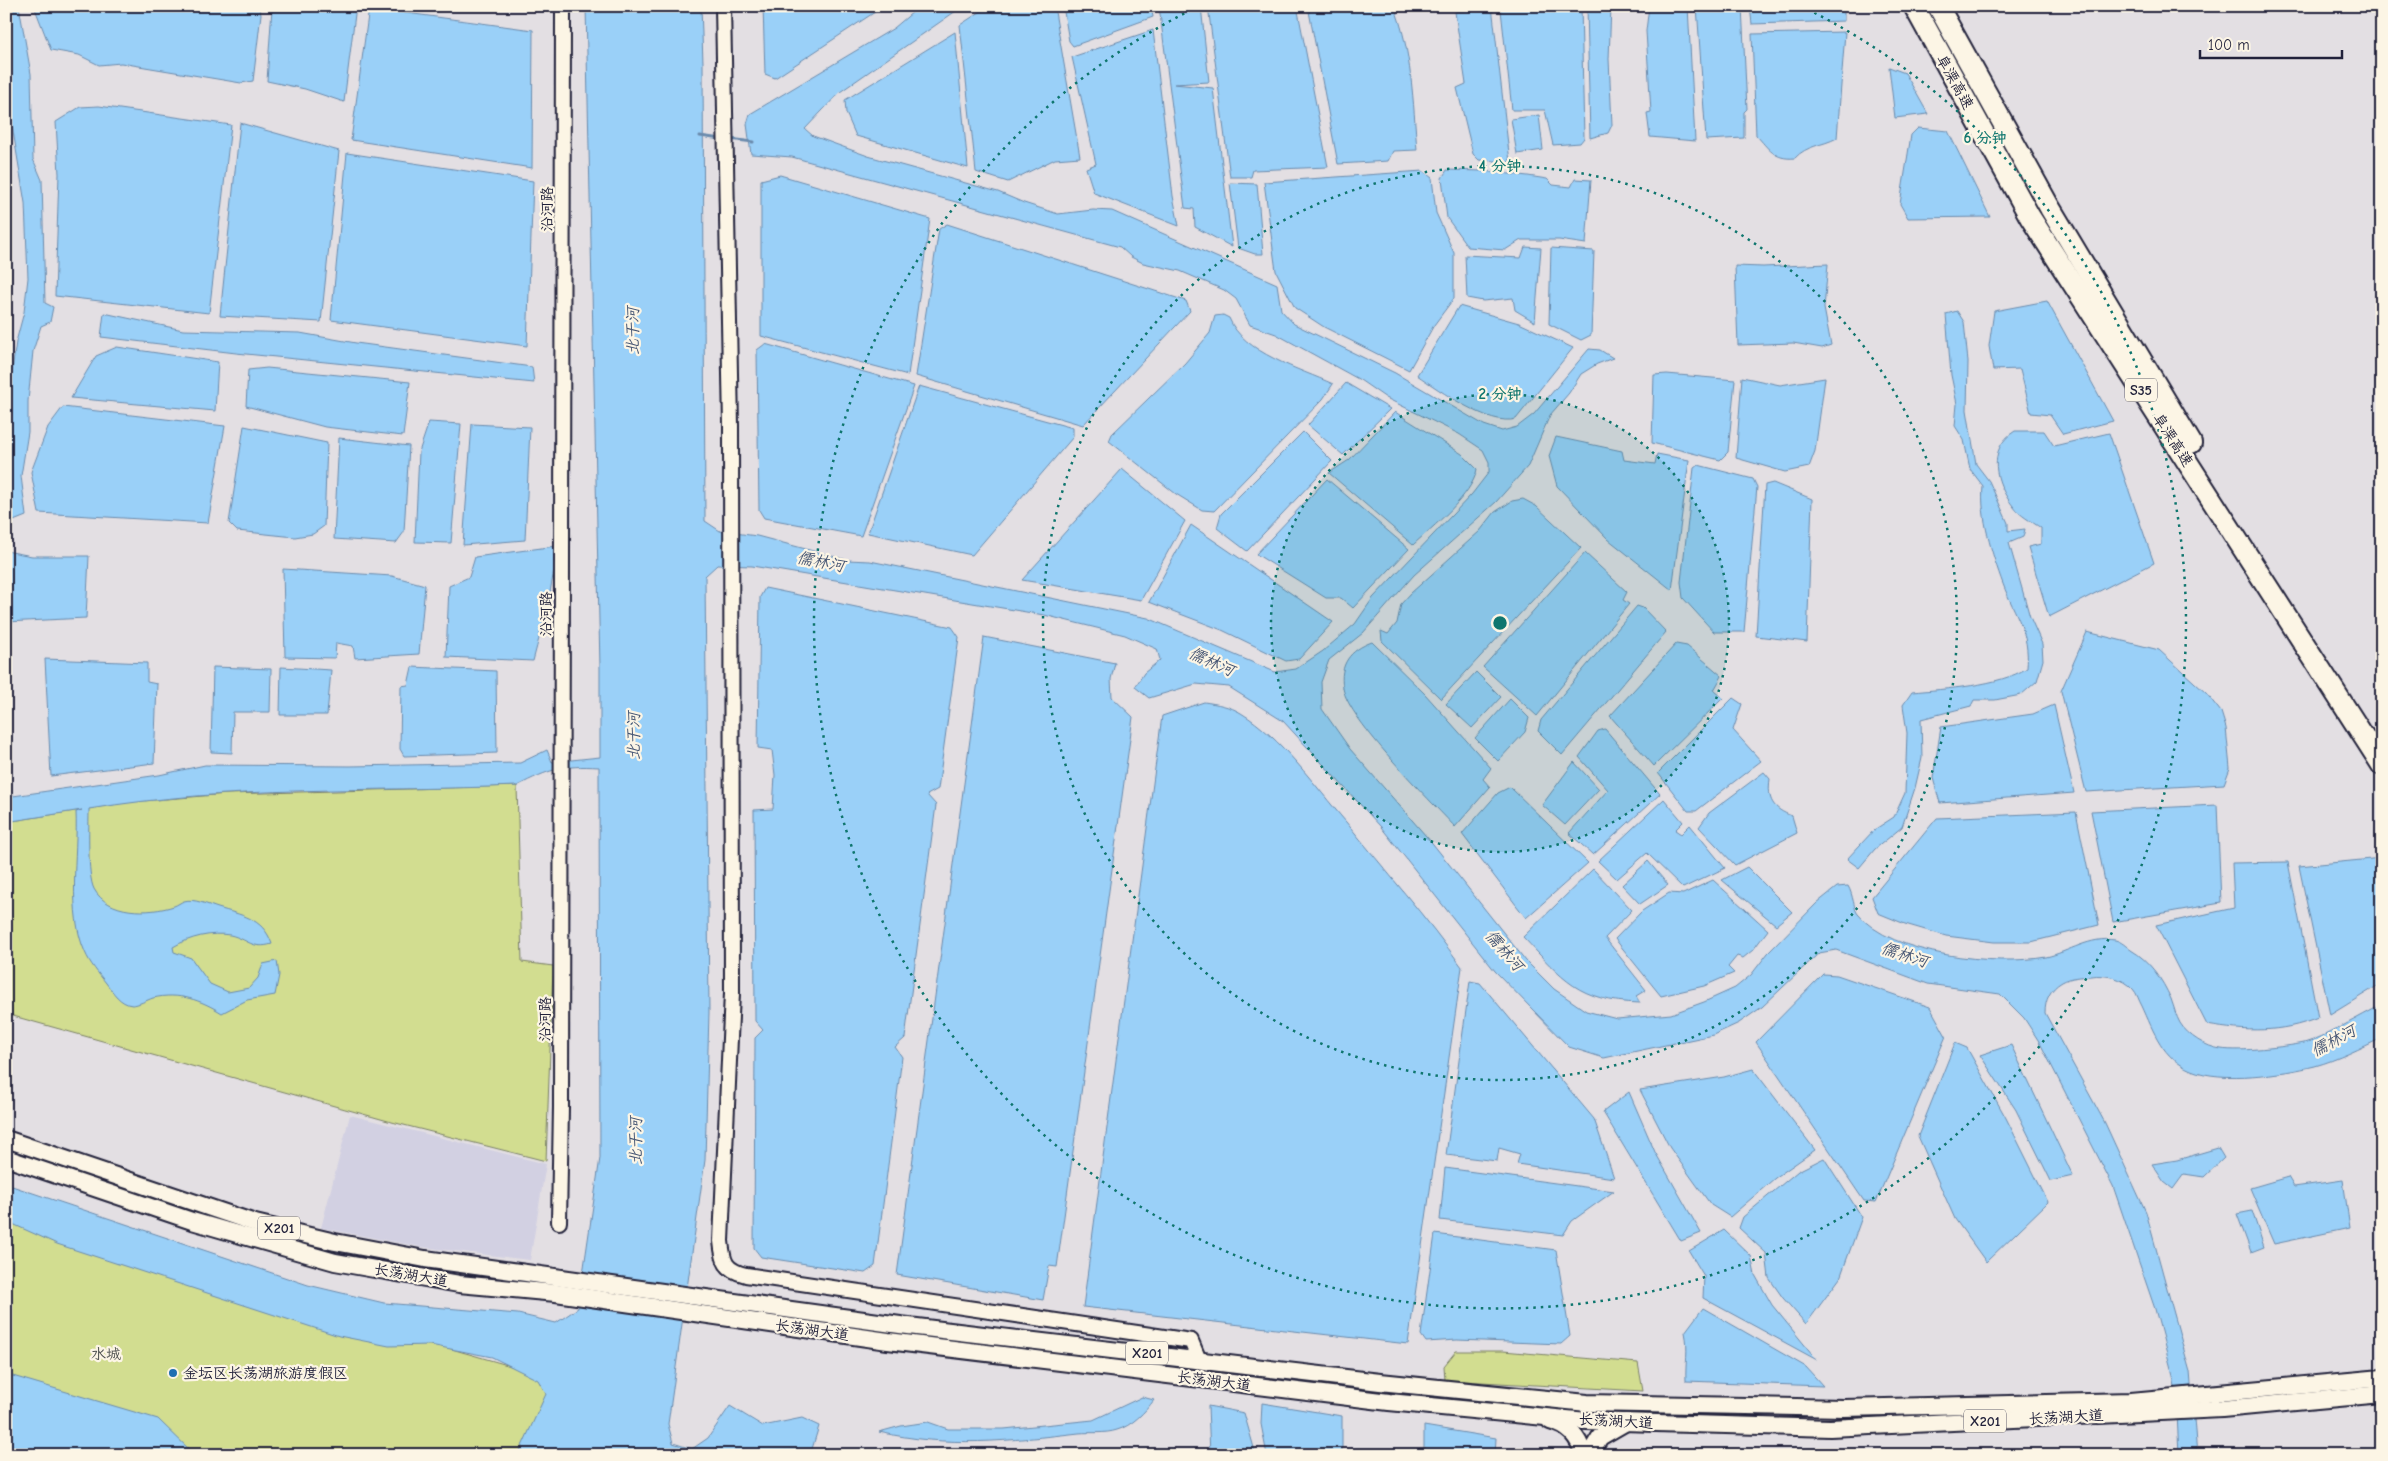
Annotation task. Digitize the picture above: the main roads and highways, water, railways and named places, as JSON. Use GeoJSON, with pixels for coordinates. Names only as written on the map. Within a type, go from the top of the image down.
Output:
{"type":"FeatureCollection","features":[{"type":"Feature","properties":{"kind":"highway","name":"阜溧高速"},"geometry":{"type":"LineString","coordinates":[[1914,6],[2030,217],[2382,764]]}},
{"type":"Feature","properties":{"kind":"highway","name":"阜溧高速"},"geometry":{"type":"LineString","coordinates":[[1938,6],[2050,208],[2236,518],[2382,739]]}},
{"type":"Feature","properties":{"kind":"main road","name":"长荡湖大道"},"geometry":{"type":"LineString","coordinates":[[6,1139],[264,1225],[335,1242],[558,1286],[708,1307],[1199,1360],[1380,1382],[1587,1403],[1844,1408],[2131,1401],[2382,1378]]}},
{"type":"Feature","properties":{"kind":"main road","name":"长荡湖大道"},"geometry":{"type":"LineString","coordinates":[[6,1158],[192,1221],[335,1262],[459,1284],[558,1286]]}},
{"type":"Feature","properties":{"kind":"main road","name":"长荡湖大道"},"geometry":{"type":"LineString","coordinates":[[708,1307],[888,1341],[1389,1402],[1587,1421],[1830,1428],[2222,1409],[2382,1394]]}},
{"type":"Feature","properties":{"kind":"main road"},"geometry":{"type":"LineString","coordinates":[[1586,1455],[1587,1403]]}},
{"type":"Feature","properties":{"kind":"main road"},"geometry":{"type":"LineString","coordinates":[[1526,1414],[1564,1425],[1577,1438],[1586,1455]]}},
{"type":"Feature","properties":{"kind":"main road"},"geometry":{"type":"LineString","coordinates":[[1586,1455],[1600,1437],[1627,1422]]}},
{"type":"Feature","properties":{"kind":"water"},"geometry":{"type":"Polygon","coordinates":[[[6,6],[19,6],[31,74],[33,159],[42,180],[45,303],[53,307],[50,322],[41,326],[33,351],[28,401],[28,432],[21,476],[26,516],[6,524],[6,440],[11,413],[10,385],[16,342],[24,312],[28,278],[25,203],[11,119],[6,65],[6,6]]]}},
{"type":"Feature","properties":{"kind":"water"},"geometry":{"type":"Polygon","coordinates":[[[34,6],[258,6],[261,14],[253,81],[241,83],[121,63],[99,65],[79,55],[51,50],[34,6]]]}},
{"type":"Feature","properties":{"kind":"water"},"geometry":{"type":"Polygon","coordinates":[[[319,6],[356,6],[344,102],[305,89],[267,81],[272,8],[312,11],[319,6]]]}},
{"type":"Feature","properties":{"kind":"water"},"geometry":{"type":"Polygon","coordinates":[[[586,6],[701,6],[703,63],[705,521],[720,531],[757,536],[847,560],[870,561],[1148,618],[1275,672],[1296,669],[1323,651],[1355,624],[1373,598],[1472,494],[1489,472],[1489,462],[1483,450],[1459,434],[1386,398],[1360,380],[1276,334],[1250,325],[1236,299],[1224,290],[1180,271],[1143,263],[1131,257],[1120,247],[792,157],[751,154],[747,124],[750,114],[894,28],[920,6],[963,6],[840,92],[805,129],[813,136],[868,156],[998,192],[1058,214],[1093,210],[1112,211],[1277,284],[1281,310],[1294,324],[1395,373],[1484,425],[1502,431],[1517,427],[1534,414],[1589,349],[1600,350],[1613,358],[1597,364],[1581,374],[1569,393],[1550,415],[1528,466],[1496,502],[1414,575],[1363,633],[1329,660],[1321,682],[1322,709],[1350,749],[1433,844],[1526,961],[1554,989],[1586,1011],[1617,1019],[1671,1014],[1735,988],[1751,975],[1768,953],[1817,903],[1837,887],[1848,886],[1858,914],[1874,928],[1894,940],[1946,955],[2001,960],[2025,959],[2055,955],[2097,940],[2115,940],[2138,954],[2155,971],[2171,999],[2183,1028],[2198,1040],[2215,1048],[2229,1050],[2251,1049],[2304,1043],[2382,1005],[2382,1038],[2315,1066],[2286,1072],[2235,1077],[2204,1074],[2191,1070],[2173,1059],[2155,1035],[2137,995],[2125,982],[2108,976],[2069,979],[2054,988],[2047,999],[2045,1013],[2105,1123],[2146,1212],[2190,1372],[2197,1455],[2179,1455],[2176,1392],[2173,1376],[2155,1309],[2113,1186],[2040,1043],[2024,1018],[2000,994],[1928,984],[1836,950],[1819,953],[1762,1007],[1739,1023],[1713,1035],[1604,1058],[1569,1047],[1495,971],[1381,827],[1283,721],[1229,687],[1196,684],[1149,698],[1135,687],[1144,673],[1160,660],[1157,649],[1125,635],[1044,615],[752,566],[717,565],[705,576],[709,1012],[705,1160],[668,1424],[673,1443],[692,1449],[708,1438],[730,1406],[763,1426],[802,1418],[819,1426],[812,1449],[750,1452],[746,1455],[518,1455],[546,1394],[538,1380],[492,1357],[430,1345],[389,1346],[339,1336],[57,1244],[6,1221],[6,1184],[308,1285],[384,1303],[518,1314],[556,1323],[578,1308],[600,1158],[599,767],[556,769],[517,786],[249,793],[142,801],[89,809],[90,873],[94,889],[100,898],[119,908],[141,911],[164,909],[188,900],[197,901],[242,915],[257,923],[268,935],[272,944],[265,946],[255,945],[230,935],[215,934],[186,940],[173,947],[174,952],[191,958],[210,984],[228,992],[249,988],[258,978],[263,964],[277,961],[279,975],[275,995],[247,1000],[222,1013],[206,1004],[189,998],[163,996],[132,1005],[117,997],[87,956],[76,919],[74,883],[76,812],[82,810],[6,822],[6,797],[159,775],[205,765],[350,766],[520,763],[547,750],[552,762],[600,757],[600,668],[586,6]]]}},
{"type":"Feature","properties":{"kind":"water"},"geometry":{"type":"Polygon","coordinates":[[[763,6],[884,6],[775,78],[765,74],[763,6]]]}},
{"type":"Feature","properties":{"kind":"water"},"geometry":{"type":"Polygon","coordinates":[[[989,6],[1054,6],[1080,157],[1055,159],[1008,182],[976,172],[960,25],[989,6]]]}},
{"type":"Feature","properties":{"kind":"water"},"geometry":{"type":"Polygon","coordinates":[[[1063,6],[1151,6],[1153,17],[1073,46],[1069,41],[1063,6]]]}},
{"type":"Feature","properties":{"kind":"water"},"geometry":{"type":"Polygon","coordinates":[[[1159,6],[1201,6],[1209,82],[1174,84],[1213,88],[1232,247],[1195,227],[1194,209],[1185,208],[1159,6]]]}},
{"type":"Feature","properties":{"kind":"water"},"geometry":{"type":"Polygon","coordinates":[[[1208,6],[1297,6],[1328,167],[1253,170],[1251,177],[1230,177],[1208,6]]]}},
{"type":"Feature","properties":{"kind":"water"},"geometry":{"type":"Polygon","coordinates":[[[1308,6],[1394,6],[1405,41],[1408,59],[1417,150],[1393,151],[1388,161],[1338,164],[1308,6]]]}},
{"type":"Feature","properties":{"kind":"water"},"geometry":{"type":"Polygon","coordinates":[[[1492,6],[1510,162],[1479,160],[1473,154],[1457,88],[1466,84],[1455,12],[1492,6]]]}},
{"type":"Feature","properties":{"kind":"water"},"geometry":{"type":"Polygon","coordinates":[[[1502,6],[1581,6],[1584,138],[1580,143],[1553,145],[1545,110],[1512,110],[1502,6]]]}},
{"type":"Feature","properties":{"kind":"water"},"geometry":{"type":"Polygon","coordinates":[[[1587,6],[1611,6],[1609,59],[1612,125],[1608,133],[1590,138],[1587,6]]]}},
{"type":"Feature","properties":{"kind":"water"},"geometry":{"type":"Polygon","coordinates":[[[1649,6],[1688,6],[1695,141],[1650,137],[1647,113],[1651,112],[1646,31],[1649,6]]]}},
{"type":"Feature","properties":{"kind":"water"},"geometry":{"type":"Polygon","coordinates":[[[1697,6],[1742,6],[1747,109],[1744,112],[1744,138],[1706,140],[1697,6]]]}},
{"type":"Feature","properties":{"kind":"water"},"geometry":{"type":"Polygon","coordinates":[[[1750,6],[1844,6],[1844,21],[1752,24],[1750,6]]]}},
{"type":"Feature","properties":{"kind":"water"},"geometry":{"type":"Polygon","coordinates":[[[369,8],[533,30],[532,168],[351,140],[369,8]]]}},
{"type":"Feature","properties":{"kind":"water"},"geometry":{"type":"Polygon","coordinates":[[[1153,30],[1173,196],[1179,226],[1094,193],[1086,168],[1096,164],[1072,57],[1153,30]]]}},
{"type":"Feature","properties":{"kind":"water"},"geometry":{"type":"Polygon","coordinates":[[[955,32],[968,168],[856,136],[846,113],[845,100],[955,32]]]}},
{"type":"Feature","properties":{"kind":"water"},"geometry":{"type":"Polygon","coordinates":[[[1845,32],[1837,138],[1810,148],[1795,158],[1777,155],[1756,135],[1752,34],[1845,32]]]}},
{"type":"Feature","properties":{"kind":"water"},"geometry":{"type":"Polygon","coordinates":[[[1889,67],[1905,73],[1928,114],[1895,118],[1889,67]]]}},
{"type":"Feature","properties":{"kind":"water"},"geometry":{"type":"Polygon","coordinates":[[[99,106],[231,125],[209,313],[55,296],[59,174],[56,122],[80,107],[99,106]]]}},
{"type":"Feature","properties":{"kind":"water"},"geometry":{"type":"Polygon","coordinates":[[[1539,115],[1543,150],[1517,154],[1511,119],[1539,115]]]}},
{"type":"Feature","properties":{"kind":"water"},"geometry":{"type":"Polygon","coordinates":[[[240,123],[339,151],[321,322],[220,316],[240,123]]]}},
{"type":"Feature","properties":{"kind":"water"},"geometry":{"type":"Polygon","coordinates":[[[1918,128],[1948,131],[1990,217],[1908,218],[1900,204],[1911,135],[1918,128]]]}},
{"type":"Feature","properties":{"kind":"water"},"geometry":{"type":"Polygon","coordinates":[[[347,153],[533,181],[527,346],[331,320],[347,153]]]}},
{"type":"Feature","properties":{"kind":"water"},"geometry":{"type":"Polygon","coordinates":[[[1447,170],[1482,171],[1528,176],[1547,179],[1553,185],[1571,187],[1575,179],[1591,180],[1586,244],[1559,240],[1521,240],[1505,250],[1468,247],[1447,218],[1442,178],[1447,170]]]}},
{"type":"Feature","properties":{"kind":"water"},"geometry":{"type":"Polygon","coordinates":[[[1423,171],[1432,178],[1436,213],[1454,253],[1454,298],[1434,325],[1409,370],[1324,327],[1295,308],[1276,271],[1264,182],[1423,171]]]}},
{"type":"Feature","properties":{"kind":"water"},"geometry":{"type":"Polygon","coordinates":[[[780,175],[930,219],[908,375],[761,336],[761,180],[780,175]]]}},
{"type":"Feature","properties":{"kind":"water"},"geometry":{"type":"Polygon","coordinates":[[[1230,183],[1257,184],[1263,254],[1255,254],[1238,248],[1230,183]]]}},
{"type":"Feature","properties":{"kind":"water"},"geometry":{"type":"Polygon","coordinates":[[[6,201],[9,228],[9,285],[6,285],[6,201]]]}},
{"type":"Feature","properties":{"kind":"water"},"geometry":{"type":"Polygon","coordinates":[[[947,224],[1186,301],[1190,311],[1083,425],[916,376],[939,229],[947,224]]]}},
{"type":"Feature","properties":{"kind":"water"},"geometry":{"type":"Polygon","coordinates":[[[1525,247],[1541,248],[1535,322],[1515,310],[1513,298],[1483,301],[1467,298],[1465,255],[1521,258],[1525,247]]]}},
{"type":"Feature","properties":{"kind":"water"},"geometry":{"type":"Polygon","coordinates":[[[1551,248],[1594,251],[1591,335],[1581,340],[1549,324],[1551,248]]]}},
{"type":"Feature","properties":{"kind":"water"},"geometry":{"type":"Polygon","coordinates":[[[1828,264],[1824,308],[1831,345],[1822,348],[1793,343],[1738,345],[1735,266],[1763,267],[1828,264]]]}},
{"type":"Feature","properties":{"kind":"water"},"geometry":{"type":"Polygon","coordinates":[[[2047,301],[2113,421],[2063,434],[2050,415],[2031,413],[2020,369],[1993,370],[1989,346],[1994,311],[2047,301]]]}},
{"type":"Feature","properties":{"kind":"water"},"geometry":{"type":"Polygon","coordinates":[[[1459,306],[1519,323],[1573,348],[1516,419],[1505,420],[1479,413],[1451,398],[1417,375],[1459,306]]]}},
{"type":"Feature","properties":{"kind":"water"},"geometry":{"type":"Polygon","coordinates":[[[1957,311],[1964,322],[1968,362],[1967,410],[1976,464],[1989,481],[2008,523],[2008,531],[2025,529],[2023,537],[2009,543],[2030,617],[2042,644],[2043,660],[2037,681],[2021,695],[1995,700],[1974,700],[1971,706],[1921,719],[1922,758],[1915,788],[1902,827],[1875,849],[1859,868],[1847,859],[1874,830],[1894,817],[1905,793],[1907,733],[1903,705],[1912,692],[1987,683],[2016,674],[2027,668],[2024,634],[2003,584],[1985,523],[1983,486],[1970,469],[1964,440],[1955,426],[1957,404],[1951,375],[1946,314],[1957,311]]]}},
{"type":"Feature","properties":{"kind":"water"},"geometry":{"type":"Polygon","coordinates":[[[104,313],[183,330],[300,333],[356,343],[532,367],[534,383],[236,353],[101,337],[104,313]]]}},
{"type":"Feature","properties":{"kind":"water"},"geometry":{"type":"Polygon","coordinates":[[[1223,315],[1229,318],[1236,330],[1259,350],[1289,366],[1333,384],[1323,399],[1214,511],[1202,510],[1176,494],[1109,441],[1112,434],[1185,363],[1210,333],[1215,316],[1223,315]]]}},
{"type":"Feature","properties":{"kind":"water"},"geometry":{"type":"Polygon","coordinates":[[[765,344],[914,386],[861,536],[764,518],[759,510],[757,350],[765,344]]]}},
{"type":"Feature","properties":{"kind":"water"},"geometry":{"type":"Polygon","coordinates":[[[117,347],[218,362],[215,411],[71,398],[96,356],[117,347]]]}},
{"type":"Feature","properties":{"kind":"water"},"geometry":{"type":"Polygon","coordinates":[[[267,368],[410,382],[403,436],[325,427],[246,406],[248,370],[267,368]]]}},
{"type":"Feature","properties":{"kind":"water"},"geometry":{"type":"Polygon","coordinates":[[[1667,374],[1735,380],[1728,452],[1720,460],[1652,443],[1654,375],[1667,374]]]}},
{"type":"Feature","properties":{"kind":"water"},"geometry":{"type":"Polygon","coordinates":[[[1742,377],[1780,385],[1825,378],[1815,451],[1809,467],[1785,472],[1736,458],[1742,377]]]}},
{"type":"Feature","properties":{"kind":"water"},"geometry":{"type":"Polygon","coordinates":[[[1346,383],[1390,409],[1343,455],[1308,425],[1346,383]]]}},
{"type":"Feature","properties":{"kind":"water"},"geometry":{"type":"Polygon","coordinates":[[[919,386],[1073,428],[1073,437],[972,555],[868,533],[919,386]]]}},
{"type":"Feature","properties":{"kind":"water"},"geometry":{"type":"Polygon","coordinates":[[[63,407],[225,426],[208,523],[39,513],[31,472],[48,427],[63,407]]]}},
{"type":"Feature","properties":{"kind":"water"},"geometry":{"type":"Polygon","coordinates":[[[1395,412],[1462,454],[1477,469],[1474,479],[1460,500],[1413,545],[1329,473],[1349,460],[1395,412]]]}},
{"type":"Feature","properties":{"kind":"water"},"geometry":{"type":"Polygon","coordinates":[[[429,422],[461,424],[451,543],[415,542],[419,452],[429,422]]]}},
{"type":"Feature","properties":{"kind":"water"},"geometry":{"type":"Polygon","coordinates":[[[472,424],[530,427],[525,540],[463,545],[472,424]]]}},
{"type":"Feature","properties":{"kind":"water"},"geometry":{"type":"Polygon","coordinates":[[[244,426],[327,443],[324,526],[313,534],[295,537],[237,531],[229,523],[244,426]]]}},
{"type":"Feature","properties":{"kind":"water"},"geometry":{"type":"Polygon","coordinates":[[[2015,431],[2044,431],[2054,446],[2109,433],[2154,563],[2049,617],[2028,547],[2041,544],[2041,528],[2016,510],[2002,487],[1996,467],[2000,447],[2006,438],[2015,431]]]}},
{"type":"Feature","properties":{"kind":"water"},"geometry":{"type":"Polygon","coordinates":[[[1303,432],[1332,461],[1247,551],[1217,528],[1221,514],[1303,432]]]}},
{"type":"Feature","properties":{"kind":"water"},"geometry":{"type":"Polygon","coordinates":[[[1556,437],[1622,451],[1624,460],[1655,464],[1657,454],[1689,460],[1672,590],[1608,539],[1557,486],[1549,456],[1556,437]]]}},
{"type":"Feature","properties":{"kind":"water"},"geometry":{"type":"Polygon","coordinates":[[[339,438],[409,446],[404,532],[396,543],[334,539],[339,438]]]}},
{"type":"Feature","properties":{"kind":"water"},"geometry":{"type":"Polygon","coordinates":[[[1698,465],[1753,479],[1757,487],[1744,632],[1714,632],[1683,598],[1681,582],[1694,468],[1698,465]]]}},
{"type":"Feature","properties":{"kind":"water"},"geometry":{"type":"Polygon","coordinates":[[[1122,469],[1185,521],[1141,600],[1022,580],[1122,469]]]}},
{"type":"Feature","properties":{"kind":"water"},"geometry":{"type":"Polygon","coordinates":[[[1327,479],[1409,549],[1353,608],[1341,598],[1326,598],[1256,554],[1327,479]]]}},
{"type":"Feature","properties":{"kind":"water"},"geometry":{"type":"Polygon","coordinates":[[[1773,483],[1812,499],[1807,642],[1756,636],[1765,485],[1773,483]]]}},
{"type":"Feature","properties":{"kind":"water"},"geometry":{"type":"Polygon","coordinates":[[[1523,499],[1536,506],[1581,548],[1441,699],[1382,641],[1381,631],[1388,634],[1397,623],[1401,604],[1480,531],[1495,512],[1512,501],[1523,499]]]}},
{"type":"Feature","properties":{"kind":"water"},"geometry":{"type":"Polygon","coordinates":[[[1191,525],[1333,622],[1299,659],[1286,661],[1222,630],[1149,602],[1191,525]]]}},
{"type":"Feature","properties":{"kind":"water"},"geometry":{"type":"Polygon","coordinates":[[[556,546],[550,590],[533,661],[446,657],[449,586],[469,577],[475,557],[556,546]]]}},
{"type":"Feature","properties":{"kind":"water"},"geometry":{"type":"Polygon","coordinates":[[[6,551],[32,556],[89,556],[86,618],[6,622],[6,551]]]}},
{"type":"Feature","properties":{"kind":"water"},"geometry":{"type":"Polygon","coordinates":[[[1585,553],[1627,592],[1623,600],[1629,604],[1537,716],[1483,667],[1585,553]]]}},
{"type":"Feature","properties":{"kind":"water"},"geometry":{"type":"Polygon","coordinates":[[[283,569],[392,576],[425,585],[419,654],[355,658],[353,646],[336,643],[335,658],[285,657],[283,569]]]}},
{"type":"Feature","properties":{"kind":"water"},"geometry":{"type":"Polygon","coordinates":[[[765,588],[952,627],[959,637],[938,789],[927,795],[936,805],[905,1038],[895,1047],[902,1057],[875,1266],[865,1273],[761,1257],[754,1248],[755,1038],[763,1030],[755,1021],[754,810],[773,809],[775,775],[772,750],[758,748],[760,597],[765,588]]]}},
{"type":"Feature","properties":{"kind":"water"},"geometry":{"type":"Polygon","coordinates":[[[1637,606],[1643,608],[1666,632],[1562,755],[1538,731],[1541,720],[1637,606]]]}},
{"type":"Feature","properties":{"kind":"water"},"geometry":{"type":"Polygon","coordinates":[[[2087,632],[2159,650],[2206,693],[2221,712],[2226,728],[2230,768],[2224,784],[2086,792],[2061,691],[2087,632]]]}},
{"type":"Feature","properties":{"kind":"water"},"geometry":{"type":"Polygon","coordinates":[[[984,637],[1115,663],[1111,679],[1112,697],[1133,717],[1057,1267],[1049,1266],[1043,1300],[897,1275],[984,637]]]}},
{"type":"Feature","properties":{"kind":"water"},"geometry":{"type":"Polygon","coordinates":[[[1372,642],[1425,694],[1491,768],[1483,779],[1490,787],[1455,827],[1374,739],[1348,702],[1342,679],[1345,665],[1352,654],[1364,645],[1372,642]]]}},
{"type":"Feature","properties":{"kind":"water"},"geometry":{"type":"Polygon","coordinates":[[[1676,644],[1687,646],[1722,676],[1714,690],[1723,698],[1654,766],[1610,716],[1676,644]]]}},
{"type":"Feature","properties":{"kind":"water"},"geometry":{"type":"Polygon","coordinates":[[[45,659],[147,663],[147,682],[157,684],[154,763],[51,776],[45,659]]]}},
{"type":"Feature","properties":{"kind":"water"},"geometry":{"type":"Polygon","coordinates":[[[213,667],[271,669],[270,712],[233,712],[232,753],[211,752],[213,667]]]}},
{"type":"Feature","properties":{"kind":"water"},"geometry":{"type":"Polygon","coordinates":[[[281,667],[331,670],[327,715],[280,715],[281,667]]]}},
{"type":"Feature","properties":{"kind":"water"},"geometry":{"type":"Polygon","coordinates":[[[412,667],[496,671],[497,753],[404,756],[400,749],[401,686],[408,685],[412,667]]]}},
{"type":"Feature","properties":{"kind":"water"},"geometry":{"type":"Polygon","coordinates":[[[1476,672],[1501,697],[1472,728],[1446,704],[1476,672]]]}},
{"type":"Feature","properties":{"kind":"water"},"geometry":{"type":"Polygon","coordinates":[[[1733,698],[1742,704],[1733,730],[1761,761],[1696,811],[1688,811],[1658,773],[1733,698]]]}},
{"type":"Feature","properties":{"kind":"water"},"geometry":{"type":"Polygon","coordinates":[[[1510,699],[1529,718],[1525,732],[1498,761],[1475,738],[1510,699]]]}},
{"type":"Feature","properties":{"kind":"water"},"geometry":{"type":"Polygon","coordinates":[[[1204,702],[1228,707],[1241,713],[1256,723],[1284,749],[1405,894],[1462,967],[1408,1344],[1083,1307],[1162,716],[1204,702]]]}},
{"type":"Feature","properties":{"kind":"water"},"geometry":{"type":"Polygon","coordinates":[[[2054,705],[2074,793],[1940,803],[1933,778],[1941,727],[2033,714],[2054,705]]]}},
{"type":"Feature","properties":{"kind":"water"},"geometry":{"type":"Polygon","coordinates":[[[1605,729],[1660,794],[1593,855],[1569,833],[1608,790],[1579,757],[1598,731],[1605,729]]]}},
{"type":"Feature","properties":{"kind":"water"},"geometry":{"type":"Polygon","coordinates":[[[1574,762],[1599,789],[1565,825],[1542,805],[1574,762]]]}},
{"type":"Feature","properties":{"kind":"water"},"geometry":{"type":"Polygon","coordinates":[[[1764,772],[1770,779],[1769,786],[1773,803],[1780,810],[1792,816],[1797,833],[1735,865],[1699,827],[1709,813],[1764,772]]]}},
{"type":"Feature","properties":{"kind":"water"},"geometry":{"type":"Polygon","coordinates":[[[1510,787],[1588,863],[1526,918],[1462,834],[1498,793],[1510,787]]]}},
{"type":"Feature","properties":{"kind":"water"},"geometry":{"type":"Polygon","coordinates":[[[1664,799],[1683,822],[1675,830],[1681,834],[1690,825],[1725,868],[1683,888],[1647,853],[1617,879],[1598,861],[1664,799]]]}},
{"type":"Feature","properties":{"kind":"water"},"geometry":{"type":"Polygon","coordinates":[[[2217,805],[2221,903],[2113,922],[2091,811],[2217,805]]]}},
{"type":"Feature","properties":{"kind":"water"},"geometry":{"type":"Polygon","coordinates":[[[2076,812],[2099,925],[2031,942],[1994,942],[1946,936],[1905,924],[1878,913],[1872,897],[1937,818],[2076,812]]]}},
{"type":"Feature","properties":{"kind":"water"},"geometry":{"type":"Polygon","coordinates":[[[2382,858],[2382,983],[2330,1015],[2299,866],[2382,858]]]}},
{"type":"Feature","properties":{"kind":"water"},"geometry":{"type":"Polygon","coordinates":[[[1648,861],[1668,885],[1640,904],[1622,885],[1648,861]]]}},
{"type":"Feature","properties":{"kind":"water"},"geometry":{"type":"Polygon","coordinates":[[[2288,862],[2318,1018],[2291,1026],[2263,1030],[2207,1025],[2156,925],[2234,908],[2232,863],[2288,862]]]}},
{"type":"Feature","properties":{"kind":"water"},"geometry":{"type":"Polygon","coordinates":[[[1747,867],[1792,912],[1776,925],[1722,880],[1747,867]]]}},
{"type":"Feature","properties":{"kind":"water"},"geometry":{"type":"Polygon","coordinates":[[[1593,869],[1632,910],[1605,938],[1646,990],[1636,996],[1640,1003],[1601,998],[1586,993],[1561,976],[1523,937],[1593,869]]]}},
{"type":"Feature","properties":{"kind":"water"},"geometry":{"type":"Polygon","coordinates":[[[1713,880],[1768,930],[1753,950],[1743,958],[1737,956],[1728,967],[1734,973],[1704,986],[1661,996],[1615,939],[1642,911],[1669,893],[1683,894],[1713,880]]]}},
{"type":"Feature","properties":{"kind":"water"},"geometry":{"type":"Polygon","coordinates":[[[1823,974],[1837,975],[1930,1007],[1946,1036],[1876,1202],[1864,1201],[1756,1042],[1823,974]]]}},
{"type":"Feature","properties":{"kind":"water"},"geometry":{"type":"Polygon","coordinates":[[[1470,981],[1480,983],[1594,1119],[1614,1178],[1517,1164],[1520,1154],[1499,1148],[1497,1161],[1446,1155],[1470,981]]]}},
{"type":"Feature","properties":{"kind":"water"},"geometry":{"type":"Polygon","coordinates":[[[1955,1043],[1967,1048],[2006,1118],[2048,1202],[1986,1262],[1955,1219],[1918,1136],[1955,1043]]]}},
{"type":"Feature","properties":{"kind":"water"},"geometry":{"type":"Polygon","coordinates":[[[2011,1045],[2073,1176],[2051,1181],[2016,1110],[1980,1055],[2011,1045]]]}},
{"type":"Feature","properties":{"kind":"water"},"geometry":{"type":"Polygon","coordinates":[[[1753,1069],[1815,1150],[1775,1178],[1730,1217],[1711,1205],[1670,1148],[1640,1090],[1724,1077],[1753,1069]]]}},
{"type":"Feature","properties":{"kind":"water"},"geometry":{"type":"Polygon","coordinates":[[[1629,1092],[1655,1152],[1701,1233],[1681,1241],[1603,1112],[1629,1092]]]}},
{"type":"Feature","properties":{"kind":"water"},"geometry":{"type":"Polygon","coordinates":[[[2218,1148],[2224,1158],[2204,1177],[2184,1174],[2173,1189],[2164,1182],[2152,1164],[2177,1160],[2218,1148]]]}},
{"type":"Feature","properties":{"kind":"water"},"geometry":{"type":"Polygon","coordinates":[[[1824,1158],[1862,1217],[1840,1278],[1806,1324],[1783,1298],[1769,1278],[1766,1253],[1739,1228],[1743,1217],[1798,1171],[1824,1158]]]}},
{"type":"Feature","properties":{"kind":"water"},"geometry":{"type":"Polygon","coordinates":[[[1445,1168],[1614,1191],[1572,1221],[1563,1235],[1440,1220],[1445,1168]]]}},
{"type":"Feature","properties":{"kind":"water"},"geometry":{"type":"Polygon","coordinates":[[[2288,1177],[2294,1187],[2343,1180],[2350,1228],[2274,1244],[2250,1188],[2288,1177]]]}},
{"type":"Feature","properties":{"kind":"water"},"geometry":{"type":"Polygon","coordinates":[[[2252,1211],[2264,1247],[2251,1252],[2237,1214],[2252,1211]]]}},
{"type":"Feature","properties":{"kind":"water"},"geometry":{"type":"Polygon","coordinates":[[[1724,1230],[1751,1256],[1755,1275],[1772,1305],[1817,1360],[1703,1298],[1704,1276],[1689,1251],[1724,1230]]]}},
{"type":"Feature","properties":{"kind":"water"},"geometry":{"type":"Polygon","coordinates":[[[1435,1234],[1556,1250],[1570,1336],[1561,1344],[1457,1340],[1426,1342],[1421,1335],[1435,1234]]]}},
{"type":"Feature","properties":{"kind":"water"},"geometry":{"type":"Polygon","coordinates":[[[1703,1308],[1806,1367],[1823,1386],[1686,1381],[1687,1345],[1685,1332],[1703,1308]]]}},
{"type":"Feature","properties":{"kind":"water"},"geometry":{"type":"Polygon","coordinates":[[[6,1374],[158,1419],[195,1455],[6,1455],[6,1374]]]}},
{"type":"Feature","properties":{"kind":"water"},"geometry":{"type":"Polygon","coordinates":[[[1142,1397],[1154,1400],[1133,1422],[1123,1428],[1108,1432],[979,1442],[930,1440],[879,1432],[928,1422],[948,1429],[1004,1429],[1093,1420],[1142,1397]]]}},
{"type":"Feature","properties":{"kind":"water"},"geometry":{"type":"Polygon","coordinates":[[[1262,1403],[1342,1416],[1342,1455],[1267,1455],[1261,1424],[1262,1403]]]}},
{"type":"Feature","properties":{"kind":"water"},"geometry":{"type":"Polygon","coordinates":[[[1208,1406],[1244,1413],[1256,1455],[1210,1455],[1208,1406]]]}},
{"type":"Feature","properties":{"kind":"water"},"geometry":{"type":"Polygon","coordinates":[[[1424,1426],[1496,1438],[1495,1455],[1424,1455],[1424,1426]]]}},
{"type":"Feature","properties":{"kind":"water"},"geometry":{"type":"Polygon","coordinates":[[[910,1448],[921,1455],[825,1455],[828,1452],[910,1448]]]}},
{"type":"Feature","properties":{"kind":"waterway"},"geometry":{"type":"LineString","coordinates":[[700,136],[721,139]]}},
{"type":"Feature","properties":{"kind":"waterway"},"geometry":{"type":"LineString","coordinates":[[730,139],[753,142]]}},
{"type":"Feature","properties":{"kind":"place","name":"金坛区长荡湖旅游度假区"},"geometry":{"type":"Point","coordinates":[173,1373]}},
{"type":"Feature","properties":{"kind":"water label","name":"北干河"},"geometry":{"type":"Point","coordinates":[632,331]}},
{"type":"Feature","properties":{"kind":"water label","name":"儒林河"},"geometry":{"type":"Point","coordinates":[821,561]}},
{"type":"Feature","properties":{"kind":"water label","name":"儒林河"},"geometry":{"type":"Point","coordinates":[1212,661]}},
{"type":"Feature","properties":{"kind":"water label","name":"北干河"},"geometry":{"type":"Point","coordinates":[633,736]}},
{"type":"Feature","properties":{"kind":"water label","name":"儒林河"},"geometry":{"type":"Point","coordinates":[1505,950]}},
{"type":"Feature","properties":{"kind":"water label","name":"儒林河"},"geometry":{"type":"Point","coordinates":[1905,954]}},
{"type":"Feature","properties":{"kind":"water label","name":"儒林河"},"geometry":{"type":"Point","coordinates":[2333,1040]}},
{"type":"Feature","properties":{"kind":"water label","name":"北干河"},"geometry":{"type":"Point","coordinates":[635,1141]}},
{"type":"Feature","properties":{"kind":"park label","name":"水城"},"geometry":{"type":"Point","coordinates":[106,1354]}}]}
